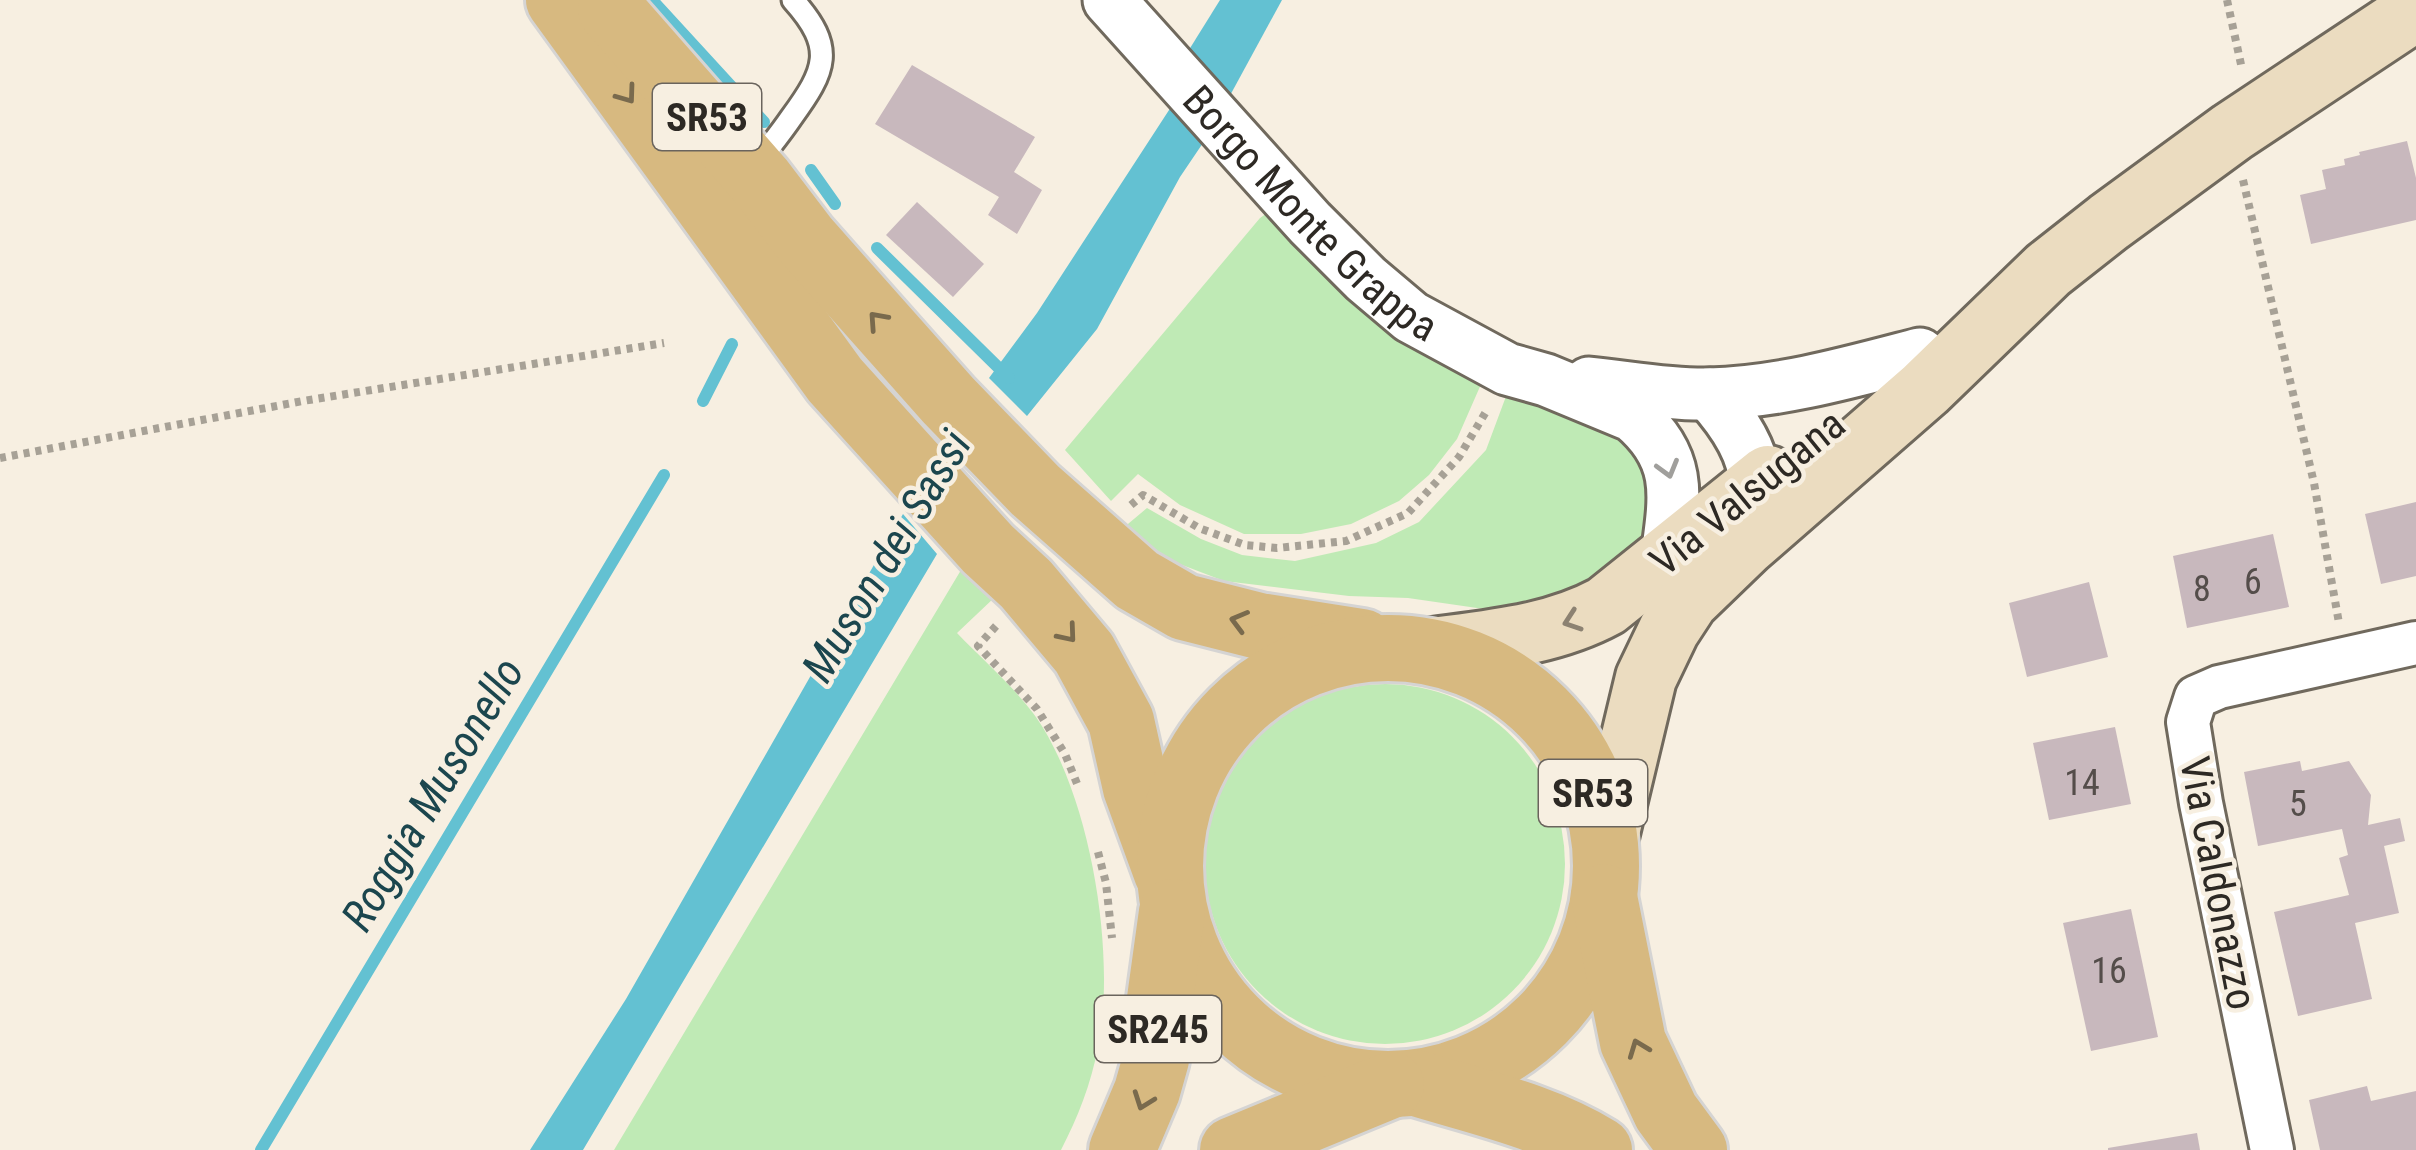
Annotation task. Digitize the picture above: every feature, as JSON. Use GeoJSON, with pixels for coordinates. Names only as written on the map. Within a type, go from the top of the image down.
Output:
{"type":"FeatureCollection","features":[{"type":"Feature","properties":{"kind":"main road","name":"SR53"},"geometry":{"type":"LineString","coordinates":[[559,0],[835,380],[1026,584],[1084,653],[1121,721],[1136,788],[1184,940],[1199,976],[1222,1007],[1249,1034],[1316,1073],[1353,1082],[1404,1084],[1522,1114],[1599,1150]]}},
{"type":"Feature","properties":{"kind":"main road","name":"SR53"},"geometry":{"type":"LineString","coordinates":[[602,0],[948,400],[1035,490],[1137,580],[1184,607],[1259,626],[1473,664],[1538,707],[1564,736],[1598,807],[1633,1042],[1666,1112],[1694,1150]]}},
{"type":"Feature","properties":{"kind":"main road","name":"Via Valsugana"},"geometry":{"type":"LineString","coordinates":[[1605,871],[1646,678],[1688,601],[1925,389],[2048,271],[2238,106],[2416,10]]}},
{"type":"Feature","properties":{"kind":"main road","name":"Via Valsugana"},"geometry":{"type":"LineString","coordinates":[[1407,649],[1533,633],[1582,620],[1606,606],[1980,308],[2048,271]]}},
{"type":"Feature","properties":{"kind":"main road","name":"SR53"},"geometry":{"type":"LineString","coordinates":[[1172,894],[1173,838],[1183,794],[1202,752],[1231,716],[1266,686],[1306,664],[1350,651],[1407,649]]}},
{"type":"Feature","properties":{"kind":"main road","name":"SR53"},"geometry":{"type":"LineString","coordinates":[[1404,1084],[1471,1069],[1534,1028],[1560,1000],[1589,952],[1605,871]]}},
{"type":"Feature","properties":{"kind":"main road","name":"SR245"},"geometry":{"type":"LineString","coordinates":[[1122,1150],[1156,1059],[1172,894]]}},
{"type":"Feature","properties":{"kind":"main road"},"geometry":{"type":"LineString","coordinates":[[1233,1150],[1404,1084]]}},
{"type":"Feature","properties":{"kind":"street","name":"Borgo Monte Grappa"},"geometry":{"type":"LineString","coordinates":[[1109,0],[1366,279],[1411,317],[1507,369],[1546,380]]}},
{"type":"Feature","properties":{"kind":"street"},"geometry":{"type":"LineString","coordinates":[[1546,380],[1708,394],[1773,388],[1920,354]]}},
{"type":"Feature","properties":{"kind":"street"},"geometry":{"type":"LineString","coordinates":[[1546,380],[1633,416],[1658,442],[1673,475],[1667,556]]}},
{"type":"Feature","properties":{"kind":"street"},"geometry":{"type":"LineString","coordinates":[[1663,642],[1686,575],[1698,558],[1749,516],[1755,487],[1746,445],[1735,424],[1708,394]]}},
{"type":"Feature","properties":{"kind":"street","name":"Via Caldonazzo"},"geometry":{"type":"LineString","coordinates":[[2272,1150],[2188,722],[2196,698],[2219,687],[2416,643]]}},
{"type":"Feature","properties":{"kind":"lane"},"geometry":{"type":"LineString","coordinates":[[752,170],[817,82],[823,52],[809,18],[793,0]]}},
{"type":"Feature","properties":{"kind":"path"},"geometry":{"type":"LineString","coordinates":[[2227,0],[2238,106],[2342,638]]}},
{"type":"Feature","properties":{"kind":"path"},"geometry":{"type":"LineString","coordinates":[[0,458],[303,401],[664,344]]}},
{"type":"Feature","properties":{"kind":"path"},"geometry":{"type":"LineString","coordinates":[[1126,510],[1143,495],[1199,528],[1245,544],[1277,548],[1346,541],[1408,513],[1459,457],[1493,399]]}},
{"type":"Feature","properties":{"kind":"path"},"geometry":{"type":"LineString","coordinates":[[1008,611],[978,646],[1037,709],[1065,754],[1081,795]]}},
{"type":"Feature","properties":{"kind":"path"},"geometry":{"type":"LineString","coordinates":[[1095,838],[1106,883],[1114,955]]}},
{"type":"Feature","properties":{"kind":"green space"},"geometry":{"type":"Polygon","coordinates":[[[1273,209],[1354,306],[1482,382],[1457,439],[1429,475],[1399,501],[1351,524],[1301,534],[1244,534],[1180,505],[1138,474],[1111,501],[1065,450],[1260,218],[1273,209]]]}},
{"type":"Feature","properties":{"kind":"green space"},"geometry":{"type":"Polygon","coordinates":[[[1508,391],[1615,423],[1652,471],[1656,522],[1626,569],[1540,610],[1484,609],[1224,581],[1177,563],[1122,529],[1147,508],[1201,539],[1242,555],[1295,561],[1376,543],[1419,522],[1486,450],[1508,391]]]}},
{"type":"Feature","properties":{"kind":"green space"},"geometry":{"type":"Polygon","coordinates":[[[964,565],[995,597],[957,633],[1024,702],[1053,746],[1084,828],[1094,874],[1104,966],[1103,1009],[1092,1074],[1061,1150],[614,1150],[964,565]]]}},
{"type":"Feature","properties":{"kind":"green space"},"geometry":{"type":"Polygon","coordinates":[[[1385,684],[1454,697],[1513,736],[1552,795],[1565,864],[1552,933],[1513,992],[1454,1031],[1385,1044],[1316,1031],[1257,992],[1218,933],[1205,864],[1218,795],[1257,736],[1316,697],[1385,684]]]}},
{"type":"Feature","properties":{"kind":"water"},"geometry":{"type":"Polygon","coordinates":[[[1220,0],[1282,0],[1227,101],[1187,53],[1220,0]]]}},
{"type":"Feature","properties":{"kind":"water"},"geometry":{"type":"Polygon","coordinates":[[[1171,107],[1205,140],[1097,329],[1027,416],[989,378],[1037,313],[1171,107]]]}},
{"type":"Feature","properties":{"kind":"water","name":"Muson dei Sassi"},"geometry":{"type":"Polygon","coordinates":[[[903,514],[937,554],[583,1150],[530,1150],[626,999],[903,514]]]}},
{"type":"Feature","properties":{"kind":"building"},"geometry":{"type":"Polygon","coordinates":[[[912,65],[1035,137],[1014,172],[1042,190],[1017,234],[988,215],[999,197],[875,124],[912,65]]]}},
{"type":"Feature","properties":{"kind":"building"},"geometry":{"type":"Polygon","coordinates":[[[2407,141],[2416,178],[2416,220],[2311,244],[2300,195],[2326,189],[2322,170],[2345,165],[2344,159],[2359,152],[2407,141]]]}},
{"type":"Feature","properties":{"kind":"building"},"geometry":{"type":"Polygon","coordinates":[[[917,202],[984,264],[953,297],[886,235],[917,202]]]}},
{"type":"Feature","properties":{"kind":"building"},"geometry":{"type":"Polygon","coordinates":[[[2416,502],[2416,576],[2381,584],[2365,514],[2416,502]]]}},
{"type":"Feature","properties":{"kind":"building"},"geometry":{"type":"Polygon","coordinates":[[[2273,534],[2289,607],[2187,628],[2173,556],[2273,534]]]}},
{"type":"Feature","properties":{"kind":"building"},"geometry":{"type":"Polygon","coordinates":[[[2089,582],[2108,657],[2027,677],[2009,603],[2089,582]]]}},
{"type":"Feature","properties":{"kind":"building"},"geometry":{"type":"Polygon","coordinates":[[[2115,727],[2131,804],[2049,820],[2033,743],[2115,727]]]}},
{"type":"Feature","properties":{"kind":"building"},"geometry":{"type":"Polygon","coordinates":[[[2300,761],[2302,771],[2349,761],[2371,795],[2368,825],[2400,818],[2405,841],[2384,846],[2399,913],[2355,923],[2372,999],[2298,1016],[2274,912],[2349,895],[2339,858],[2348,855],[2342,829],[2258,846],[2244,772],[2300,761]]]}},
{"type":"Feature","properties":{"kind":"building"},"geometry":{"type":"Polygon","coordinates":[[[2131,909],[2158,1037],[2091,1051],[2063,923],[2131,909]]]}},
{"type":"Feature","properties":{"kind":"building"},"geometry":{"type":"Polygon","coordinates":[[[2367,1086],[2371,1101],[2416,1091],[2416,1150],[2320,1150],[2309,1100],[2367,1086]]]}},
{"type":"Feature","properties":{"kind":"building"},"geometry":{"type":"Polygon","coordinates":[[[2197,1133],[2200,1150],[2108,1150],[2108,1148],[2197,1133]]]}},
{"type":"Feature","properties":{"kind":"waterway"},"geometry":{"type":"LineString","coordinates":[[652,0],[764,122]]}},
{"type":"Feature","properties":{"kind":"waterway","name":"Roggia Musonello"},"geometry":{"type":"LineString","coordinates":[[811,170],[835,204]]}},
{"type":"Feature","properties":{"kind":"waterway"},"geometry":{"type":"LineString","coordinates":[[877,248],[1009,378]]}},
{"type":"Feature","properties":{"kind":"waterway","name":"Roggia Musonello"},"geometry":{"type":"LineString","coordinates":[[703,401],[732,344]]}},
{"type":"Feature","properties":{"kind":"waterway","name":"Roggia Musonello"},"geometry":{"type":"LineString","coordinates":[[261,1150],[664,475]]}}]}
